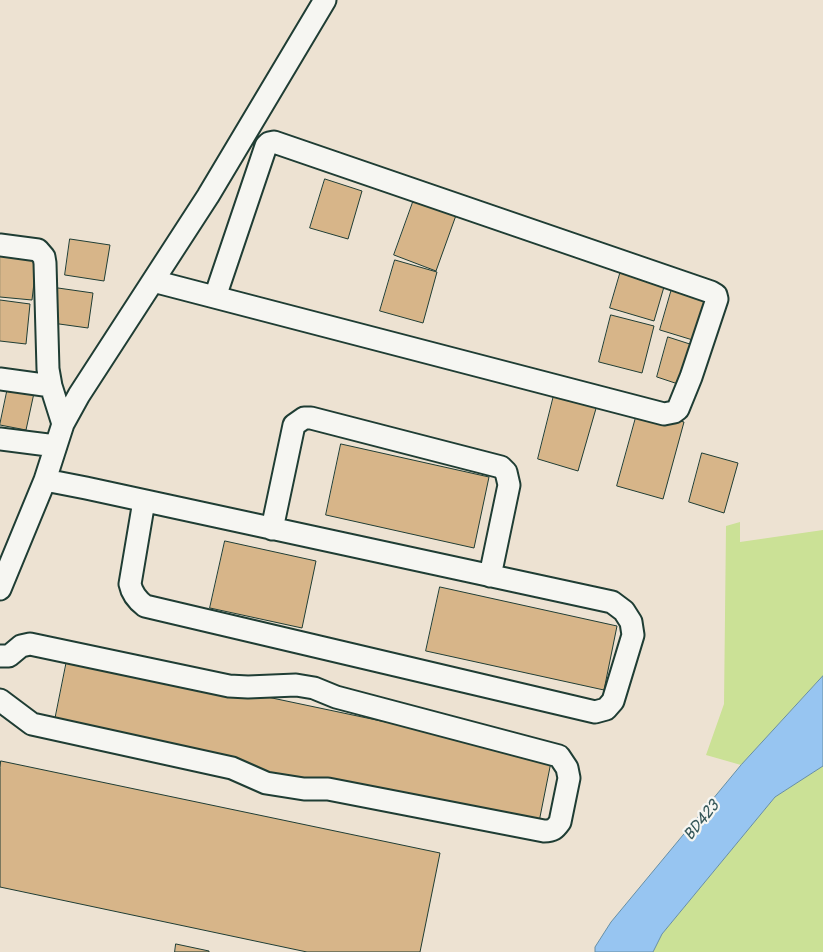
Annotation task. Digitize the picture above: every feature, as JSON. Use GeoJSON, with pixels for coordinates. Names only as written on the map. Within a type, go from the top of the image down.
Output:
{"type":"FeatureCollection","features":[{"type":"Feature","properties":{"kind":"street"},"geometry":{"type":"LineString","coordinates":[[0,589],[45,480],[63,424],[79,395],[208,196],[325,0]]}},
{"type":"Feature","properties":{"kind":"street"},"geometry":{"type":"LineString","coordinates":[[153,281],[664,414],[678,409],[691,377],[717,299],[716,295],[274,142],[269,143],[244,137]]}},
{"type":"Feature","properties":{"kind":"street"},"geometry":{"type":"LineString","coordinates":[[215,297],[266,146],[269,143]]}},
{"type":"Feature","properties":{"kind":"street"},"geometry":{"type":"LineString","coordinates":[[0,245],[38,250],[44,257],[47,282],[48,369],[51,386],[63,424]]}},
{"type":"Feature","properties":{"kind":"street"},"geometry":{"type":"LineString","coordinates":[[0,379],[51,386]]}},
{"type":"Feature","properties":{"kind":"street"},"geometry":{"type":"LineString","coordinates":[[272,529],[294,425],[304,418],[311,418],[502,467],[506,472],[509,486],[490,576]]}},
{"type":"Feature","properties":{"kind":"street"},"geometry":{"type":"LineString","coordinates":[[0,439],[56,446]]}},
{"type":"Feature","properties":{"kind":"street"},"geometry":{"type":"LineString","coordinates":[[45,480],[144,501],[612,602],[624,610],[632,622],[633,635],[613,701],[606,709],[595,712],[145,606],[137,600],[130,584],[144,501]]}},
{"type":"Feature","properties":{"kind":"street"},"geometry":{"type":"LineString","coordinates":[[0,700],[32,724],[232,768],[266,783],[304,789],[328,789],[544,831],[552,831],[560,822],[569,778],[568,768],[559,756],[336,697],[314,688],[296,685],[229,686],[30,644],[21,646],[1,660]]}},
{"type":"Feature","properties":{"kind":"green space"},"geometry":{"type":"Polygon","coordinates":[[[740,522],[740,542],[823,530],[823,676],[741,765],[706,755],[724,704],[726,526],[740,522]]]}},
{"type":"Feature","properties":{"kind":"green space"},"geometry":{"type":"Polygon","coordinates":[[[823,766],[823,952],[653,952],[662,934],[775,797],[823,766]]]}},
{"type":"Feature","properties":{"kind":"water","name":"BD423"},"geometry":{"type":"Polygon","coordinates":[[[823,676],[823,766],[775,797],[662,934],[653,952],[595,952],[595,947],[611,922],[741,765],[823,676]]]}},
{"type":"Feature","properties":{"kind":"building"},"geometry":{"type":"Polygon","coordinates":[[[325,179],[362,191],[348,239],[310,228],[325,179]]]}},
{"type":"Feature","properties":{"kind":"building"},"geometry":{"type":"Polygon","coordinates":[[[417,191],[459,207],[436,271],[394,255],[417,191]]]}},
{"type":"Feature","properties":{"kind":"building"},"geometry":{"type":"Polygon","coordinates":[[[70,239],[110,245],[104,281],[65,275],[70,239]]]}},
{"type":"Feature","properties":{"kind":"building"},"geometry":{"type":"Polygon","coordinates":[[[0,253],[37,257],[32,300],[0,297],[0,253]]]}},
{"type":"Feature","properties":{"kind":"building"},"geometry":{"type":"Polygon","coordinates":[[[395,260],[437,272],[423,323],[380,311],[395,260]]]}},
{"type":"Feature","properties":{"kind":"building"},"geometry":{"type":"Polygon","coordinates":[[[622,267],[666,280],[654,321],[610,308],[622,267]]]}},
{"type":"Feature","properties":{"kind":"building"},"geometry":{"type":"Polygon","coordinates":[[[673,285],[709,295],[696,341],[660,330],[673,285]]]}},
{"type":"Feature","properties":{"kind":"building"},"geometry":{"type":"Polygon","coordinates":[[[58,288],[93,293],[88,328],[52,323],[58,288]]]}},
{"type":"Feature","properties":{"kind":"building"},"geometry":{"type":"Polygon","coordinates":[[[0,300],[30,304],[26,344],[0,341],[0,300]]]}},
{"type":"Feature","properties":{"kind":"building"},"geometry":{"type":"Polygon","coordinates":[[[611,315],[654,326],[642,373],[599,362],[611,315]]]}},
{"type":"Feature","properties":{"kind":"building"},"geometry":{"type":"Polygon","coordinates":[[[668,337],[696,346],[684,386],[657,377],[668,337]]]}},
{"type":"Feature","properties":{"kind":"building"},"geometry":{"type":"Polygon","coordinates":[[[8,387],[34,393],[26,430],[0,425],[8,387]]]}},
{"type":"Feature","properties":{"kind":"building"},"geometry":{"type":"Polygon","coordinates":[[[555,391],[597,405],[578,471],[538,459],[555,391]]]}},
{"type":"Feature","properties":{"kind":"building"},"geometry":{"type":"Polygon","coordinates":[[[638,410],[684,422],[663,499],[617,486],[638,410]]]}},
{"type":"Feature","properties":{"kind":"building"},"geometry":{"type":"Polygon","coordinates":[[[341,444],[489,477],[474,548],[326,515],[341,444]]]}},
{"type":"Feature","properties":{"kind":"building"},"geometry":{"type":"Polygon","coordinates":[[[702,453],[738,463],[724,513],[689,502],[702,453]]]}},
{"type":"Feature","properties":{"kind":"building"},"geometry":{"type":"Polygon","coordinates":[[[225,541],[316,561],[302,628],[210,608],[225,541]]]}},
{"type":"Feature","properties":{"kind":"building"},"geometry":{"type":"Polygon","coordinates":[[[440,587],[617,626],[604,690],[426,651],[440,587]]]}},
{"type":"Feature","properties":{"kind":"building"},"geometry":{"type":"Polygon","coordinates":[[[68,655],[552,757],[537,832],[53,730],[68,655]]]}},
{"type":"Feature","properties":{"kind":"building"},"geometry":{"type":"Polygon","coordinates":[[[1,761],[440,853],[420,952],[307,952],[0,887],[1,761]]]}},
{"type":"Feature","properties":{"kind":"building"},"geometry":{"type":"Polygon","coordinates":[[[176,944],[209,951],[209,952],[175,952],[176,944]]]}}]}
